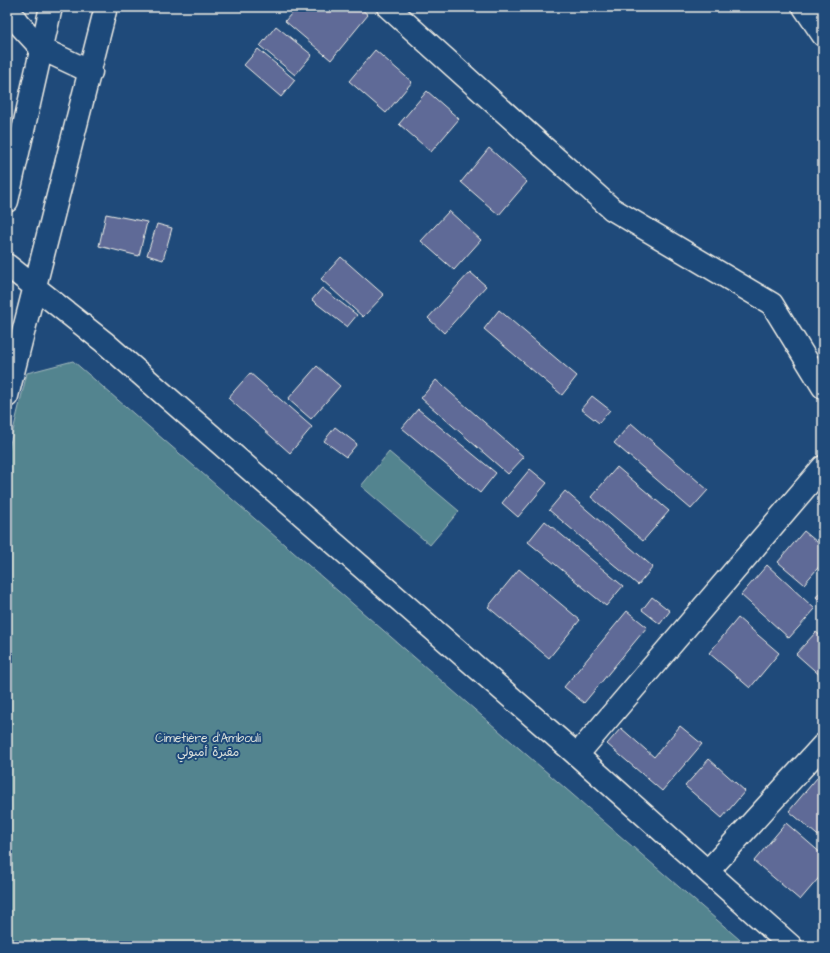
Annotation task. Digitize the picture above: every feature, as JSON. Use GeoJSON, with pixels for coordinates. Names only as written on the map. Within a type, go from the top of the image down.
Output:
{"type":"FeatureCollection","features":[{"type":"Feature","properties":{"kind":"street"},"geometry":{"type":"LineString","coordinates":[[7,7],[18,23],[42,49],[90,72]]}},
{"type":"Feature","properties":{"kind":"street"},"geometry":{"type":"LineString","coordinates":[[7,201],[51,7]]}},
{"type":"Feature","properties":{"kind":"street"},"geometry":{"type":"LineString","coordinates":[[7,396],[106,7]]}},
{"type":"Feature","properties":{"kind":"street"},"geometry":{"type":"LineString","coordinates":[[388,7],[612,209],[772,304],[823,387]]}},
{"type":"Feature","properties":{"kind":"street"},"geometry":{"type":"LineString","coordinates":[[804,7],[823,35]]}},
{"type":"Feature","properties":{"kind":"street"},"geometry":{"type":"LineString","coordinates":[[7,265],[104,342],[577,755],[791,946]]}},
{"type":"Feature","properties":{"kind":"street"},"geometry":{"type":"LineString","coordinates":[[577,755],[823,468]]}},
{"type":"Feature","properties":{"kind":"street"},"geometry":{"type":"LineString","coordinates":[[708,871],[823,745]]}},
{"type":"Feature","properties":{"kind":"green space","name":"Cimetière d'Ambouli مقبرة أمبولي"},"geometry":{"type":"Polygon","coordinates":[[[73,361],[747,946],[7,946],[7,456],[27,373],[73,361]]]}},
{"type":"Feature","properties":{"kind":"green space"},"geometry":{"type":"Polygon","coordinates":[[[389,452],[459,511],[430,545],[361,486],[389,452]]]}},
{"type":"Feature","properties":{"kind":"building"},"geometry":{"type":"Polygon","coordinates":[[[297,7],[359,7],[368,15],[331,60],[285,21],[297,7]]]}},
{"type":"Feature","properties":{"kind":"building"},"geometry":{"type":"Polygon","coordinates":[[[276,26],[312,55],[295,75],[260,46],[276,26]]]}},
{"type":"Feature","properties":{"kind":"building"},"geometry":{"type":"Polygon","coordinates":[[[258,49],[295,80],[281,97],[244,65],[258,49]]]}},
{"type":"Feature","properties":{"kind":"building"},"geometry":{"type":"Polygon","coordinates":[[[375,50],[412,82],[386,113],[349,81],[375,50]]]}},
{"type":"Feature","properties":{"kind":"building"},"geometry":{"type":"Polygon","coordinates":[[[427,91],[459,119],[431,152],[399,124],[427,91]]]}},
{"type":"Feature","properties":{"kind":"building"},"geometry":{"type":"Polygon","coordinates":[[[489,148],[527,182],[499,215],[461,182],[489,148]]]}},
{"type":"Feature","properties":{"kind":"building"},"geometry":{"type":"Polygon","coordinates":[[[449,211],[481,240],[454,270],[421,241],[449,211]]]}},
{"type":"Feature","properties":{"kind":"building"},"geometry":{"type":"Polygon","coordinates":[[[106,214],[147,222],[139,256],[99,246],[106,214]]]}},
{"type":"Feature","properties":{"kind":"building"},"geometry":{"type":"Polygon","coordinates":[[[157,224],[172,228],[163,260],[147,255],[157,224]]]}},
{"type":"Feature","properties":{"kind":"building"},"geometry":{"type":"Polygon","coordinates":[[[341,257],[384,295],[363,317],[321,279],[341,257]]]}},
{"type":"Feature","properties":{"kind":"building"},"geometry":{"type":"Polygon","coordinates":[[[470,272],[486,286],[444,333],[428,318],[470,272]]]}},
{"type":"Feature","properties":{"kind":"building"},"geometry":{"type":"Polygon","coordinates":[[[322,288],[357,315],[347,327],[312,300],[322,288]]]}},
{"type":"Feature","properties":{"kind":"building"},"geometry":{"type":"Polygon","coordinates":[[[499,310],[577,376],[562,395],[484,329],[499,310]]]}},
{"type":"Feature","properties":{"kind":"building"},"geometry":{"type":"Polygon","coordinates":[[[317,366],[340,386],[311,419],[288,399],[317,366]]]}},
{"type":"Feature","properties":{"kind":"building"},"geometry":{"type":"Polygon","coordinates":[[[250,373],[312,427],[290,453],[228,398],[250,373]]]}},
{"type":"Feature","properties":{"kind":"building"},"geometry":{"type":"Polygon","coordinates":[[[436,380],[524,457],[508,474],[421,398],[436,380]]]}},
{"type":"Feature","properties":{"kind":"building"},"geometry":{"type":"Polygon","coordinates":[[[592,396],[610,410],[599,423],[581,409],[592,396]]]}},
{"type":"Feature","properties":{"kind":"building"},"geometry":{"type":"Polygon","coordinates":[[[418,409],[496,473],[480,493],[402,428],[418,409]]]}},
{"type":"Feature","properties":{"kind":"building"},"geometry":{"type":"Polygon","coordinates":[[[631,423],[708,490],[691,509],[614,443],[631,423]]]}},
{"type":"Feature","properties":{"kind":"building"},"geometry":{"type":"Polygon","coordinates":[[[335,427],[357,444],[346,457],[324,441],[335,427]]]}},
{"type":"Feature","properties":{"kind":"building"},"geometry":{"type":"Polygon","coordinates":[[[617,467],[669,511],[643,541],[591,497],[617,467]]]}},
{"type":"Feature","properties":{"kind":"building"},"geometry":{"type":"Polygon","coordinates":[[[530,469],[547,483],[518,517],[502,503],[530,469]]]}},
{"type":"Feature","properties":{"kind":"building"},"geometry":{"type":"Polygon","coordinates":[[[565,491],[653,567],[638,585],[549,510],[565,491]]]}},
{"type":"Feature","properties":{"kind":"building"},"geometry":{"type":"Polygon","coordinates":[[[545,521],[623,586],[606,606],[528,542],[545,521]]]}},
{"type":"Feature","properties":{"kind":"building"},"geometry":{"type":"Polygon","coordinates":[[[804,531],[823,547],[823,562],[804,584],[778,562],[804,531]]]}},
{"type":"Feature","properties":{"kind":"building"},"geometry":{"type":"Polygon","coordinates":[[[767,565],[815,609],[789,638],[741,595],[767,565]]]}},
{"type":"Feature","properties":{"kind":"building"},"geometry":{"type":"Polygon","coordinates":[[[519,569],[580,620],[549,658],[488,607],[519,569]]]}},
{"type":"Feature","properties":{"kind":"building"},"geometry":{"type":"Polygon","coordinates":[[[823,589],[823,604],[816,597],[823,589]]]}},
{"type":"Feature","properties":{"kind":"building"},"geometry":{"type":"Polygon","coordinates":[[[652,597],[670,611],[660,624],[642,610],[652,597]]]}},
{"type":"Feature","properties":{"kind":"building"},"geometry":{"type":"Polygon","coordinates":[[[627,611],[647,627],[584,703],[564,687],[627,611]]]}},
{"type":"Feature","properties":{"kind":"building"},"geometry":{"type":"Polygon","coordinates":[[[738,618],[779,653],[750,688],[709,653],[738,618]]]}},
{"type":"Feature","properties":{"kind":"building"},"geometry":{"type":"Polygon","coordinates":[[[816,632],[823,638],[823,678],[796,654],[816,632]]]}},
{"type":"Feature","properties":{"kind":"building"},"geometry":{"type":"Polygon","coordinates":[[[680,726],[702,744],[662,791],[607,744],[621,728],[654,757],[680,726]]]}},
{"type":"Feature","properties":{"kind":"building"},"geometry":{"type":"Polygon","coordinates":[[[709,759],[745,791],[722,818],[685,786],[709,759]]]}},
{"type":"Feature","properties":{"kind":"building"},"geometry":{"type":"Polygon","coordinates":[[[817,778],[823,783],[823,840],[789,811],[817,778]]]}},
{"type":"Feature","properties":{"kind":"building"},"geometry":{"type":"Polygon","coordinates":[[[786,823],[823,855],[823,873],[800,900],[754,861],[786,823]]]}}]}
